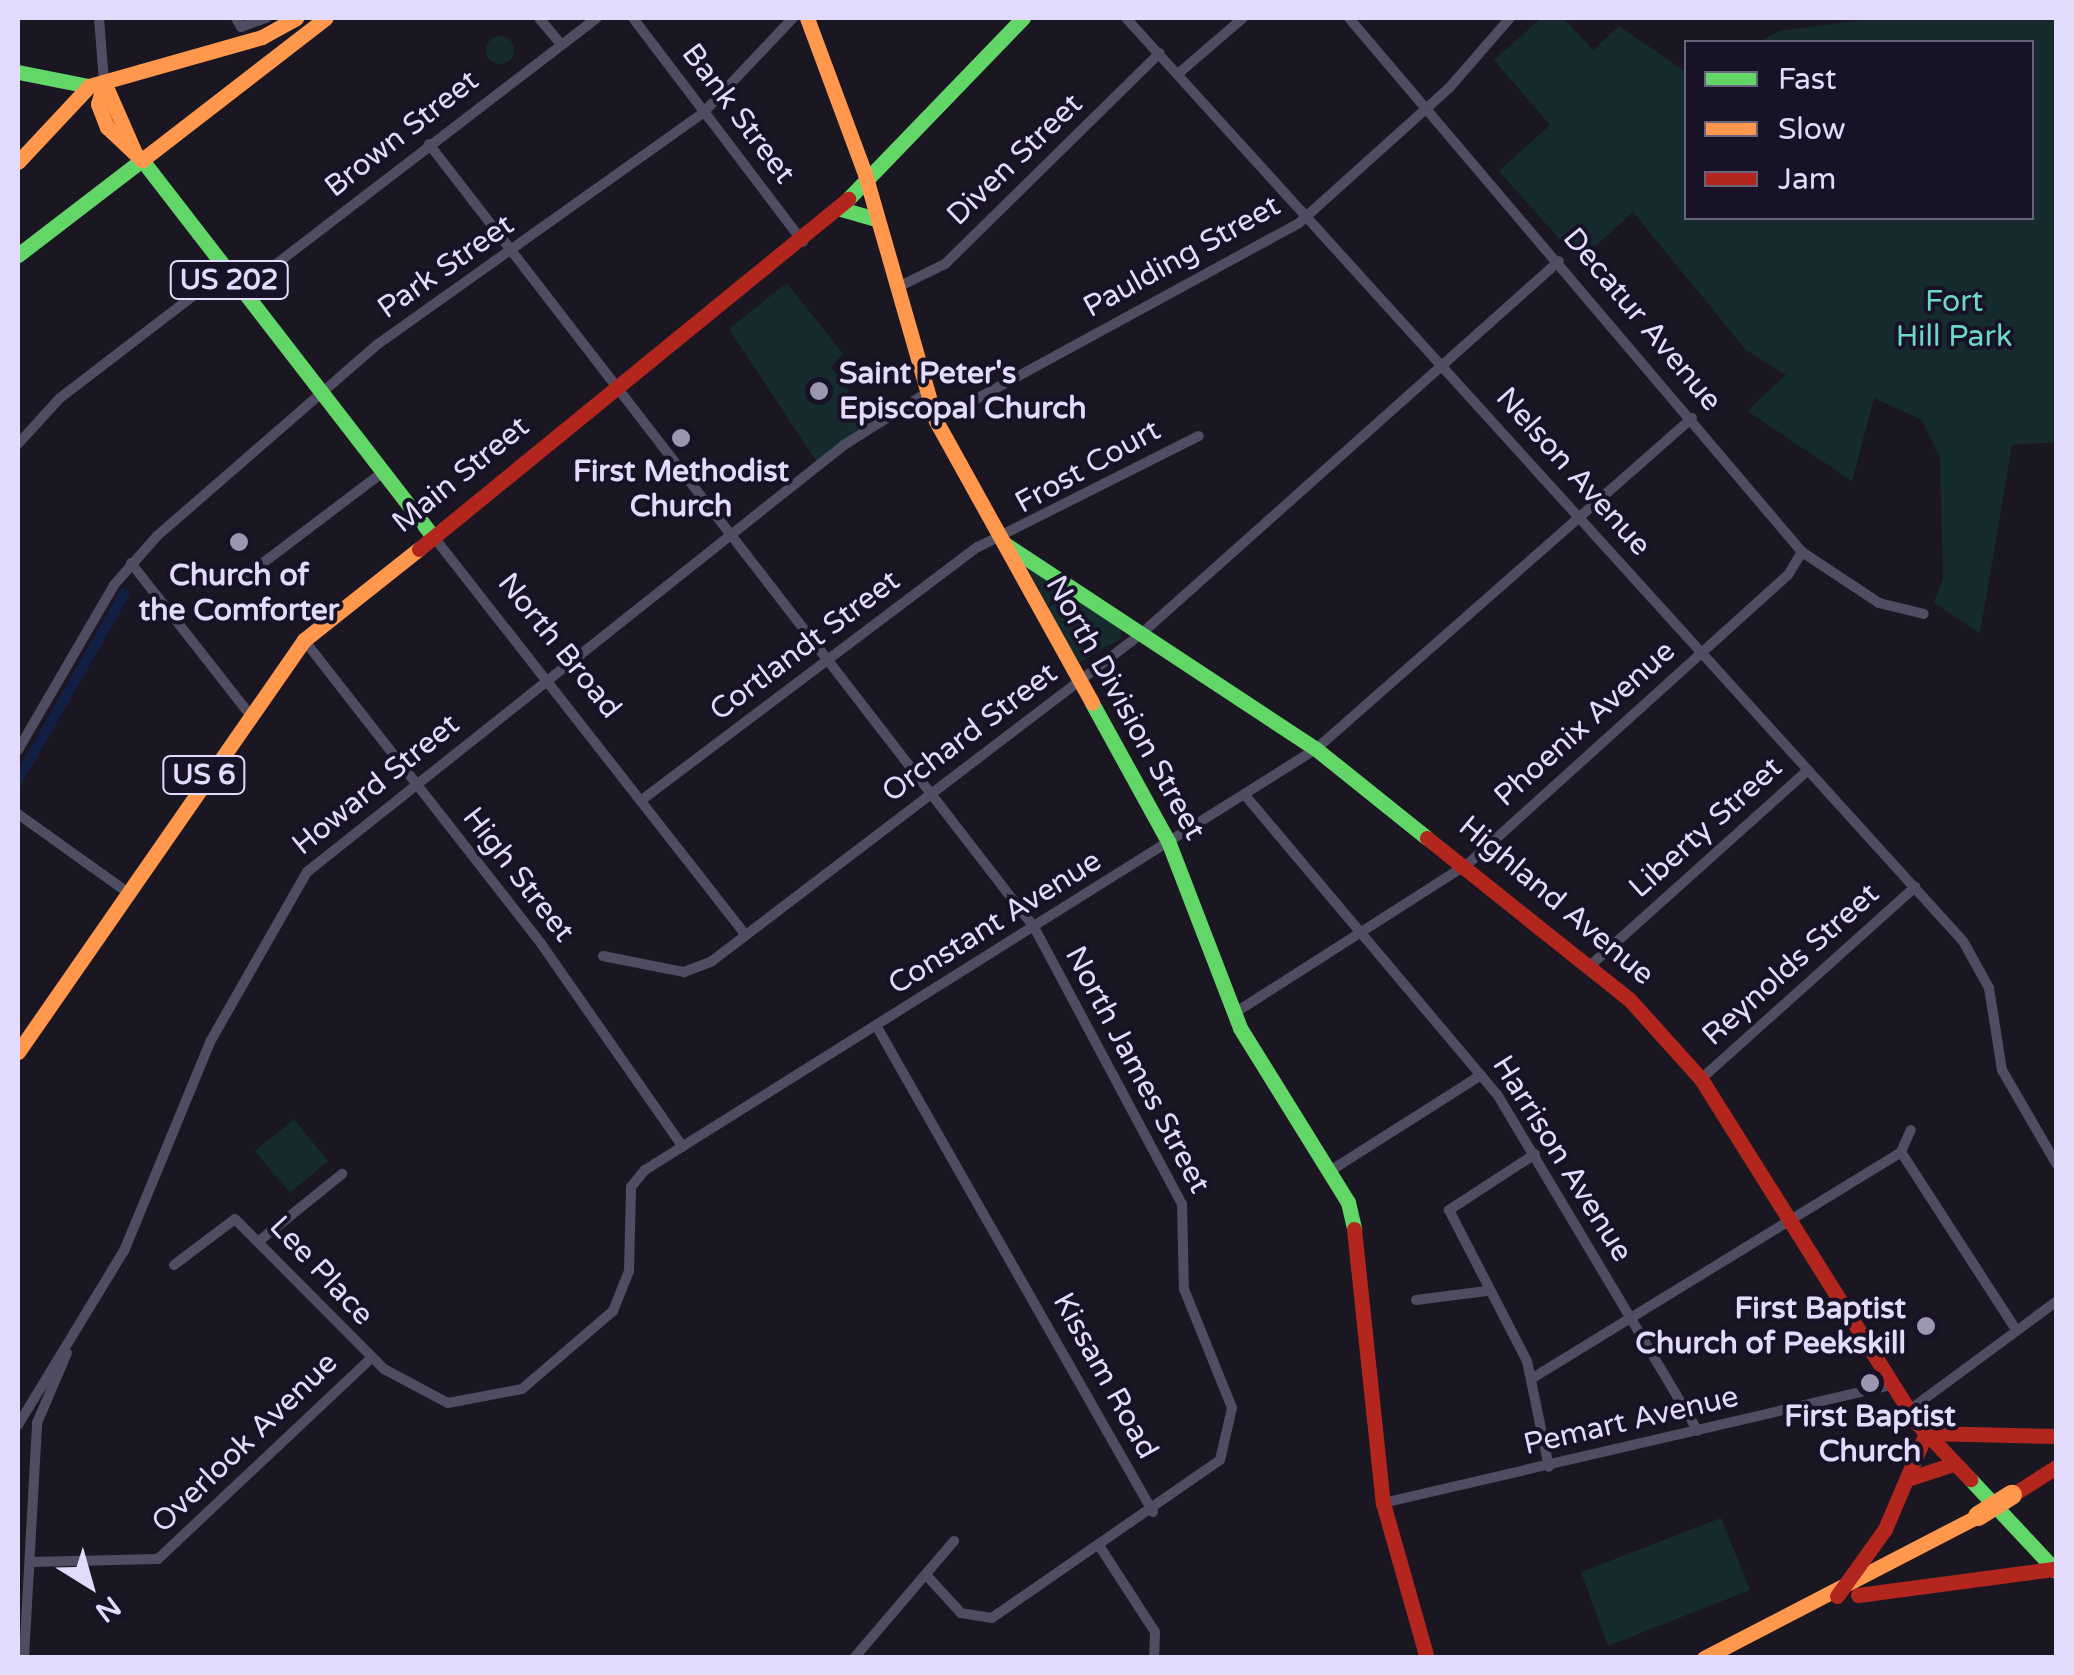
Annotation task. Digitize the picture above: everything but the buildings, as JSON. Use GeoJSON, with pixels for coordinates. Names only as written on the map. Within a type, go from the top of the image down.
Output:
{"type":"FeatureCollection","features":[{"type":"Feature","properties":{"kind":"main road"},"geometry":{"type":"LineString","coordinates":[[18,162],[54,114],[96,84],[262,37],[296,18]]}},
{"type":"Feature","properties":{"kind":"main road"},"geometry":{"type":"LineString","coordinates":[[18,254],[138,157],[326,18]]}},
{"type":"Feature","properties":{"kind":"main road","name":"North Division Street"},"geometry":{"type":"LineString","coordinates":[[807,18],[867,180],[936,420],[1168,840],[1233,1014],[1330,1171],[1360,1240],[1382,1503],[1427,1658]]}},
{"type":"Feature","properties":{"kind":"main road","name":"Main Street"},"geometry":{"type":"LineString","coordinates":[[18,1052],[124,890],[248,712],[304,640],[803,242],[841,209],[1023,18]]}},
{"type":"Feature","properties":{"kind":"main road"},"geometry":{"type":"LineString","coordinates":[[18,72],[96,84]]}},
{"type":"Feature","properties":{"kind":"main road"},"geometry":{"type":"LineString","coordinates":[[96,84],[98,104],[108,127],[138,157]]}},
{"type":"Feature","properties":{"kind":"main road","name":"US 202"},"geometry":{"type":"LineString","coordinates":[[138,157],[223,273],[323,397]]}},
{"type":"Feature","properties":{"kind":"main road"},"geometry":{"type":"LineString","coordinates":[[841,209],[877,220]]}},
{"type":"Feature","properties":{"kind":"main road","name":"North Broad"},"geometry":{"type":"LineString","coordinates":[[323,397],[432,536]]}},
{"type":"Feature","properties":{"kind":"main road","name":"Highland Avenue"},"geometry":{"type":"LineString","coordinates":[[1002,542],[1316,749],[1469,863],[1592,964],[1701,1079],[1908,1411],[1953,1464],[2055,1569]]}},
{"type":"Feature","properties":{"kind":"main road"},"geometry":{"type":"LineString","coordinates":[[1837,1596],[1884,1529],[1911,1478],[1926,1434],[2023,1441],[2056,1436]]}},
{"type":"Feature","properties":{"kind":"main road"},"geometry":{"type":"LineString","coordinates":[[1704,1658],[1902,1561],[2051,1470],[2043,1451],[2023,1441]]}},
{"type":"Feature","properties":{"kind":"main road"},"geometry":{"type":"LineString","coordinates":[[1911,1478],[1953,1464]]}},
{"type":"Feature","properties":{"kind":"main road"},"geometry":{"type":"LineString","coordinates":[[1884,1529],[1902,1561]]}},
{"type":"Feature","properties":{"kind":"main road"},"geometry":{"type":"LineString","coordinates":[[1837,1596],[2055,1569]]}},
{"type":"Feature","properties":{"kind":"street"},"geometry":{"type":"LineString","coordinates":[[96,84],[99,18]]}},
{"type":"Feature","properties":{"kind":"street"},"geometry":{"type":"LineString","coordinates":[[236,18],[241,27],[266,18]]}},
{"type":"Feature","properties":{"kind":"street"},"geometry":{"type":"LineString","coordinates":[[540,18],[561,44]]}},
{"type":"Feature","properties":{"kind":"street","name":"Brown Street"},"geometry":{"type":"LineString","coordinates":[[239,293],[597,18]]}},
{"type":"Feature","properties":{"kind":"street","name":"Bank Street"},"geometry":{"type":"LineString","coordinates":[[633,18],[803,242]]}},
{"type":"Feature","properties":{"kind":"street","name":"Park Street"},"geometry":{"type":"LineString","coordinates":[[18,750],[131,563],[323,397],[378,344],[704,112],[793,18]]}},
{"type":"Feature","properties":{"kind":"street","name":"Nelson Avenue"},"geometry":{"type":"LineString","coordinates":[[1126,18],[1915,887],[1979,964],[2002,1070],[2056,1163]]}},
{"type":"Feature","properties":{"kind":"street"},"geometry":{"type":"LineString","coordinates":[[1179,73],[1243,18]]}},
{"type":"Feature","properties":{"kind":"street","name":"Decatur Avenue"},"geometry":{"type":"LineString","coordinates":[[1349,18],[1428,106],[1802,552],[1879,603],[1924,614]]}},
{"type":"Feature","properties":{"kind":"street","name":"Paulding Street"},"geometry":{"type":"LineString","coordinates":[[936,420],[1308,214],[1428,106],[1510,18]]}},
{"type":"Feature","properties":{"kind":"street","name":"Diven Street"},"geometry":{"type":"LineString","coordinates":[[895,288],[945,264],[1160,52]]}},
{"type":"Feature","properties":{"kind":"street","name":"North James Street"},"geometry":{"type":"LineString","coordinates":[[429,144],[830,658],[1034,927],[1182,1204],[1184,1289],[1232,1408],[1220,1460],[1152,1512]]}},
{"type":"Feature","properties":{"kind":"street","name":"Orchard Street"},"geometry":{"type":"LineString","coordinates":[[603,956],[684,972],[746,934],[1141,634],[1559,261]]}},
{"type":"Feature","properties":{"kind":"street"},"geometry":{"type":"LineString","coordinates":[[18,444],[60,398],[223,273]]}},
{"type":"Feature","properties":{"kind":"street","name":"Howard Street"},"geometry":{"type":"LineString","coordinates":[[18,1424],[138,1224],[210,1042],[290,895],[415,784],[548,679],[884,415],[926,394]]}},
{"type":"Feature","properties":{"kind":"street","name":"Constant Avenue"},"geometry":{"type":"LineString","coordinates":[[371,1358],[448,1403],[522,1390],[612,1312],[629,1271],[631,1187],[684,1147],[1316,749],[1692,418]]}},
{"type":"Feature","properties":{"kind":"street","name":"Frost Court"},"geometry":{"type":"LineString","coordinates":[[1002,542],[1199,436]]}},
{"type":"Feature","properties":{"kind":"street"},"geometry":{"type":"LineString","coordinates":[[243,578],[382,473]]}},
{"type":"Feature","properties":{"kind":"street","name":"North Broad"},"geometry":{"type":"LineString","coordinates":[[432,536],[746,934]]}},
{"type":"Feature","properties":{"kind":"street","name":"Cortlandt Street"},"geometry":{"type":"LineString","coordinates":[[643,799],[978,547],[1002,542]]}},
{"type":"Feature","properties":{"kind":"street","name":"Phoenix Avenue"},"geometry":{"type":"LineString","coordinates":[[1233,1014],[1469,863],[1701,653],[1802,552]]}},
{"type":"Feature","properties":{"kind":"street"},"geometry":{"type":"LineString","coordinates":[[131,563],[248,712]]}},
{"type":"Feature","properties":{"kind":"street","name":"High Street"},"geometry":{"type":"LineString","coordinates":[[304,640],[684,1147]]}},
{"type":"Feature","properties":{"kind":"street","name":"Liberty Street"},"geometry":{"type":"LineString","coordinates":[[1592,964],[1808,770]]}},
{"type":"Feature","properties":{"kind":"street","name":"Harrison Avenue"},"geometry":{"type":"LineString","coordinates":[[1244,794],[1481,1075],[1535,1154],[1698,1431]]}},
{"type":"Feature","properties":{"kind":"street"},"geometry":{"type":"LineString","coordinates":[[18,814],[124,890]]}},
{"type":"Feature","properties":{"kind":"street","name":"Reynolds Street"},"geometry":{"type":"LineString","coordinates":[[1701,1079],[1915,887]]}},
{"type":"Feature","properties":{"kind":"street","name":"Kissam Road"},"geometry":{"type":"LineString","coordinates":[[876,1027],[1152,1512]]}},
{"type":"Feature","properties":{"kind":"street"},"geometry":{"type":"LineString","coordinates":[[1330,1171],[1481,1075]]}},
{"type":"Feature","properties":{"kind":"street"},"geometry":{"type":"LineString","coordinates":[[1531,1380],[1633,1321],[1901,1152],[1912,1130]]}},
{"type":"Feature","properties":{"kind":"street"},"geometry":{"type":"LineString","coordinates":[[1901,1152],[2017,1331]]}},
{"type":"Feature","properties":{"kind":"street"},"geometry":{"type":"LineString","coordinates":[[1535,1154],[1458,1198],[1450,1224],[1531,1380],[1549,1466]]}},
{"type":"Feature","properties":{"kind":"street"},"geometry":{"type":"LineString","coordinates":[[258,1241],[342,1174]]}},
{"type":"Feature","properties":{"kind":"street","name":"Lee Place"},"geometry":{"type":"LineString","coordinates":[[174,1265],[235,1219],[371,1358]]}},
{"type":"Feature","properties":{"kind":"street"},"geometry":{"type":"LineString","coordinates":[[1416,1300],[1486,1291]]}},
{"type":"Feature","properties":{"kind":"street"},"geometry":{"type":"LineString","coordinates":[[1908,1411],[2056,1302]]}},
{"type":"Feature","properties":{"kind":"street"},"geometry":{"type":"LineString","coordinates":[[24,1658],[37,1423],[74,1334]]}},
{"type":"Feature","properties":{"kind":"street","name":"Overlook Avenue"},"geometry":{"type":"LineString","coordinates":[[31,1562],[158,1559],[371,1358]]}},
{"type":"Feature","properties":{"kind":"street","name":"Pemart Avenue"},"geometry":{"type":"LineString","coordinates":[[1382,1503],[1891,1385]]}},
{"type":"Feature","properties":{"kind":"street"},"geometry":{"type":"LineString","coordinates":[[928,1577],[961,1613],[992,1618],[1152,1512]]}},
{"type":"Feature","properties":{"kind":"street"},"geometry":{"type":"LineString","coordinates":[[854,1658],[928,1577],[954,1541]]}},
{"type":"Feature","properties":{"kind":"street"},"geometry":{"type":"LineString","coordinates":[[1100,1547],[1154,1632],[1154,1658]]}},
{"type":"Feature","properties":{"kind":"green space","name":"Fort Hill Park"},"geometry":{"type":"Polygon","coordinates":[[[1541,18],[1563,18],[1593,50],[1619,26],[1684,71],[1684,220],[2034,220],[2034,40],[1763,40],[1779,31],[1877,18],[2056,18],[2056,442],[2012,445],[1980,633],[1934,603],[1943,578],[1940,457],[1922,420],[1874,398],[1852,481],[1747,411],[1786,375],[1746,350],[1633,212],[1579,261],[1499,171],[1550,125],[1494,60],[1541,18]]]}},
{"type":"Feature","properties":{"kind":"green space"},"geometry":{"type":"Polygon","coordinates":[[[500,36],[510,40],[514,50],[510,60],[500,64],[490,60],[486,50],[490,40],[500,36]]]}},
{"type":"Feature","properties":{"kind":"green space"},"geometry":{"type":"Polygon","coordinates":[[[787,283],[843,354],[831,367],[874,424],[817,462],[729,329],[787,283]]]}},
{"type":"Feature","properties":{"kind":"green space"},"geometry":{"type":"Polygon","coordinates":[[[1027,566],[1120,628],[1121,638],[1077,664],[1027,566]]]}},
{"type":"Feature","properties":{"kind":"green space"},"geometry":{"type":"Polygon","coordinates":[[[294,1119],[328,1161],[290,1193],[255,1151],[294,1119]]]}},
{"type":"Feature","properties":{"kind":"green space"},"geometry":{"type":"Polygon","coordinates":[[[1721,1518],[1750,1590],[1608,1646],[1581,1572],[1721,1518]]]}},
{"type":"Feature","properties":{"kind":"waterway"},"geometry":{"type":"LineString","coordinates":[[18,780],[125,593]]}},
{"type":"Feature","properties":{"kind":"traffic: fast"},"geometry":{"type":"LineString","coordinates":[[848,199],[1023,18]]}},
{"type":"Feature","properties":{"kind":"traffic: fast"},"geometry":{"type":"LineString","coordinates":[[18,72],[89,86]]}},
{"type":"Feature","properties":{"kind":"traffic: fast"},"geometry":{"type":"LineString","coordinates":[[18,255],[142,160],[433,536]]}},
{"type":"Feature","properties":{"kind":"traffic: fast"},"geometry":{"type":"LineString","coordinates":[[841,209],[877,219]]}},
{"type":"Feature","properties":{"kind":"traffic: fast"},"geometry":{"type":"LineString","coordinates":[[1005,544],[1316,749],[1427,838]]}},
{"type":"Feature","properties":{"kind":"traffic: fast"},"geometry":{"type":"LineString","coordinates":[[1092,703],[1168,841],[1240,1028],[1348,1202],[1354,1229]]}},
{"type":"Feature","properties":{"kind":"traffic: fast"},"geometry":{"type":"LineString","coordinates":[[1970,1479],[2056,1571]]}},
{"type":"Feature","properties":{"kind":"traffic: slow"},"geometry":{"type":"LineString","coordinates":[[18,162],[89,86],[262,37],[296,18]]}},
{"type":"Feature","properties":{"kind":"traffic: slow"},"geometry":{"type":"LineString","coordinates":[[104,82],[98,104],[107,127],[142,160],[326,18]]}},
{"type":"Feature","properties":{"kind":"traffic: slow"},"geometry":{"type":"LineString","coordinates":[[807,18],[865,174],[936,421],[1092,703]]}},
{"type":"Feature","properties":{"kind":"traffic: slow"},"geometry":{"type":"LineString","coordinates":[[104,82],[135,153]]}},
{"type":"Feature","properties":{"kind":"traffic: slow"},"geometry":{"type":"LineString","coordinates":[[18,1052],[304,640],[419,549]]}},
{"type":"Feature","properties":{"kind":"traffic: slow"},"geometry":{"type":"LineString","coordinates":[[1978,1516],[2012,1495]]}},
{"type":"Feature","properties":{"kind":"traffic: slow"},"geometry":{"type":"LineString","coordinates":[[1704,1658],[1978,1516]]}},
{"type":"Feature","properties":{"kind":"traffic: jam"},"geometry":{"type":"LineString","coordinates":[[419,549],[848,199]]}},
{"type":"Feature","properties":{"kind":"traffic: jam"},"geometry":{"type":"LineString","coordinates":[[1427,838],[1629,999],[1701,1079],[1916,1422],[1970,1479]]}},
{"type":"Feature","properties":{"kind":"traffic: jam"},"geometry":{"type":"LineString","coordinates":[[1354,1229],[1383,1503],[1427,1658]]}},
{"type":"Feature","properties":{"kind":"traffic: jam"},"geometry":{"type":"LineString","coordinates":[[1837,1596],[1885,1529],[1926,1433],[2056,1436]]}},
{"type":"Feature","properties":{"kind":"traffic: jam"},"geometry":{"type":"LineString","coordinates":[[1911,1478],[1953,1464]]}},
{"type":"Feature","properties":{"kind":"traffic: jam"},"geometry":{"type":"LineString","coordinates":[[2012,1495],[2056,1467]]}},
{"type":"Feature","properties":{"kind":"traffic: jam"},"geometry":{"type":"LineString","coordinates":[[1858,1595],[2053,1569]]}},
{"type":"Feature","properties":{"kind":"place","name":"Saint Peter's Episcopal Church"},"geometry":{"type":"Point","coordinates":[819,391]}},
{"type":"Feature","properties":{"kind":"place","name":"First Methodist Church"},"geometry":{"type":"Point","coordinates":[681,438]}},
{"type":"Feature","properties":{"kind":"place","name":"Church of the Comforter"},"geometry":{"type":"Point","coordinates":[239,542]}},
{"type":"Feature","properties":{"kind":"place","name":"First Baptist Church of Peekskill"},"geometry":{"type":"Point","coordinates":[1926,1326]}},
{"type":"Feature","properties":{"kind":"place","name":"First Baptist Church"},"geometry":{"type":"Point","coordinates":[1870,1383]}}]}
